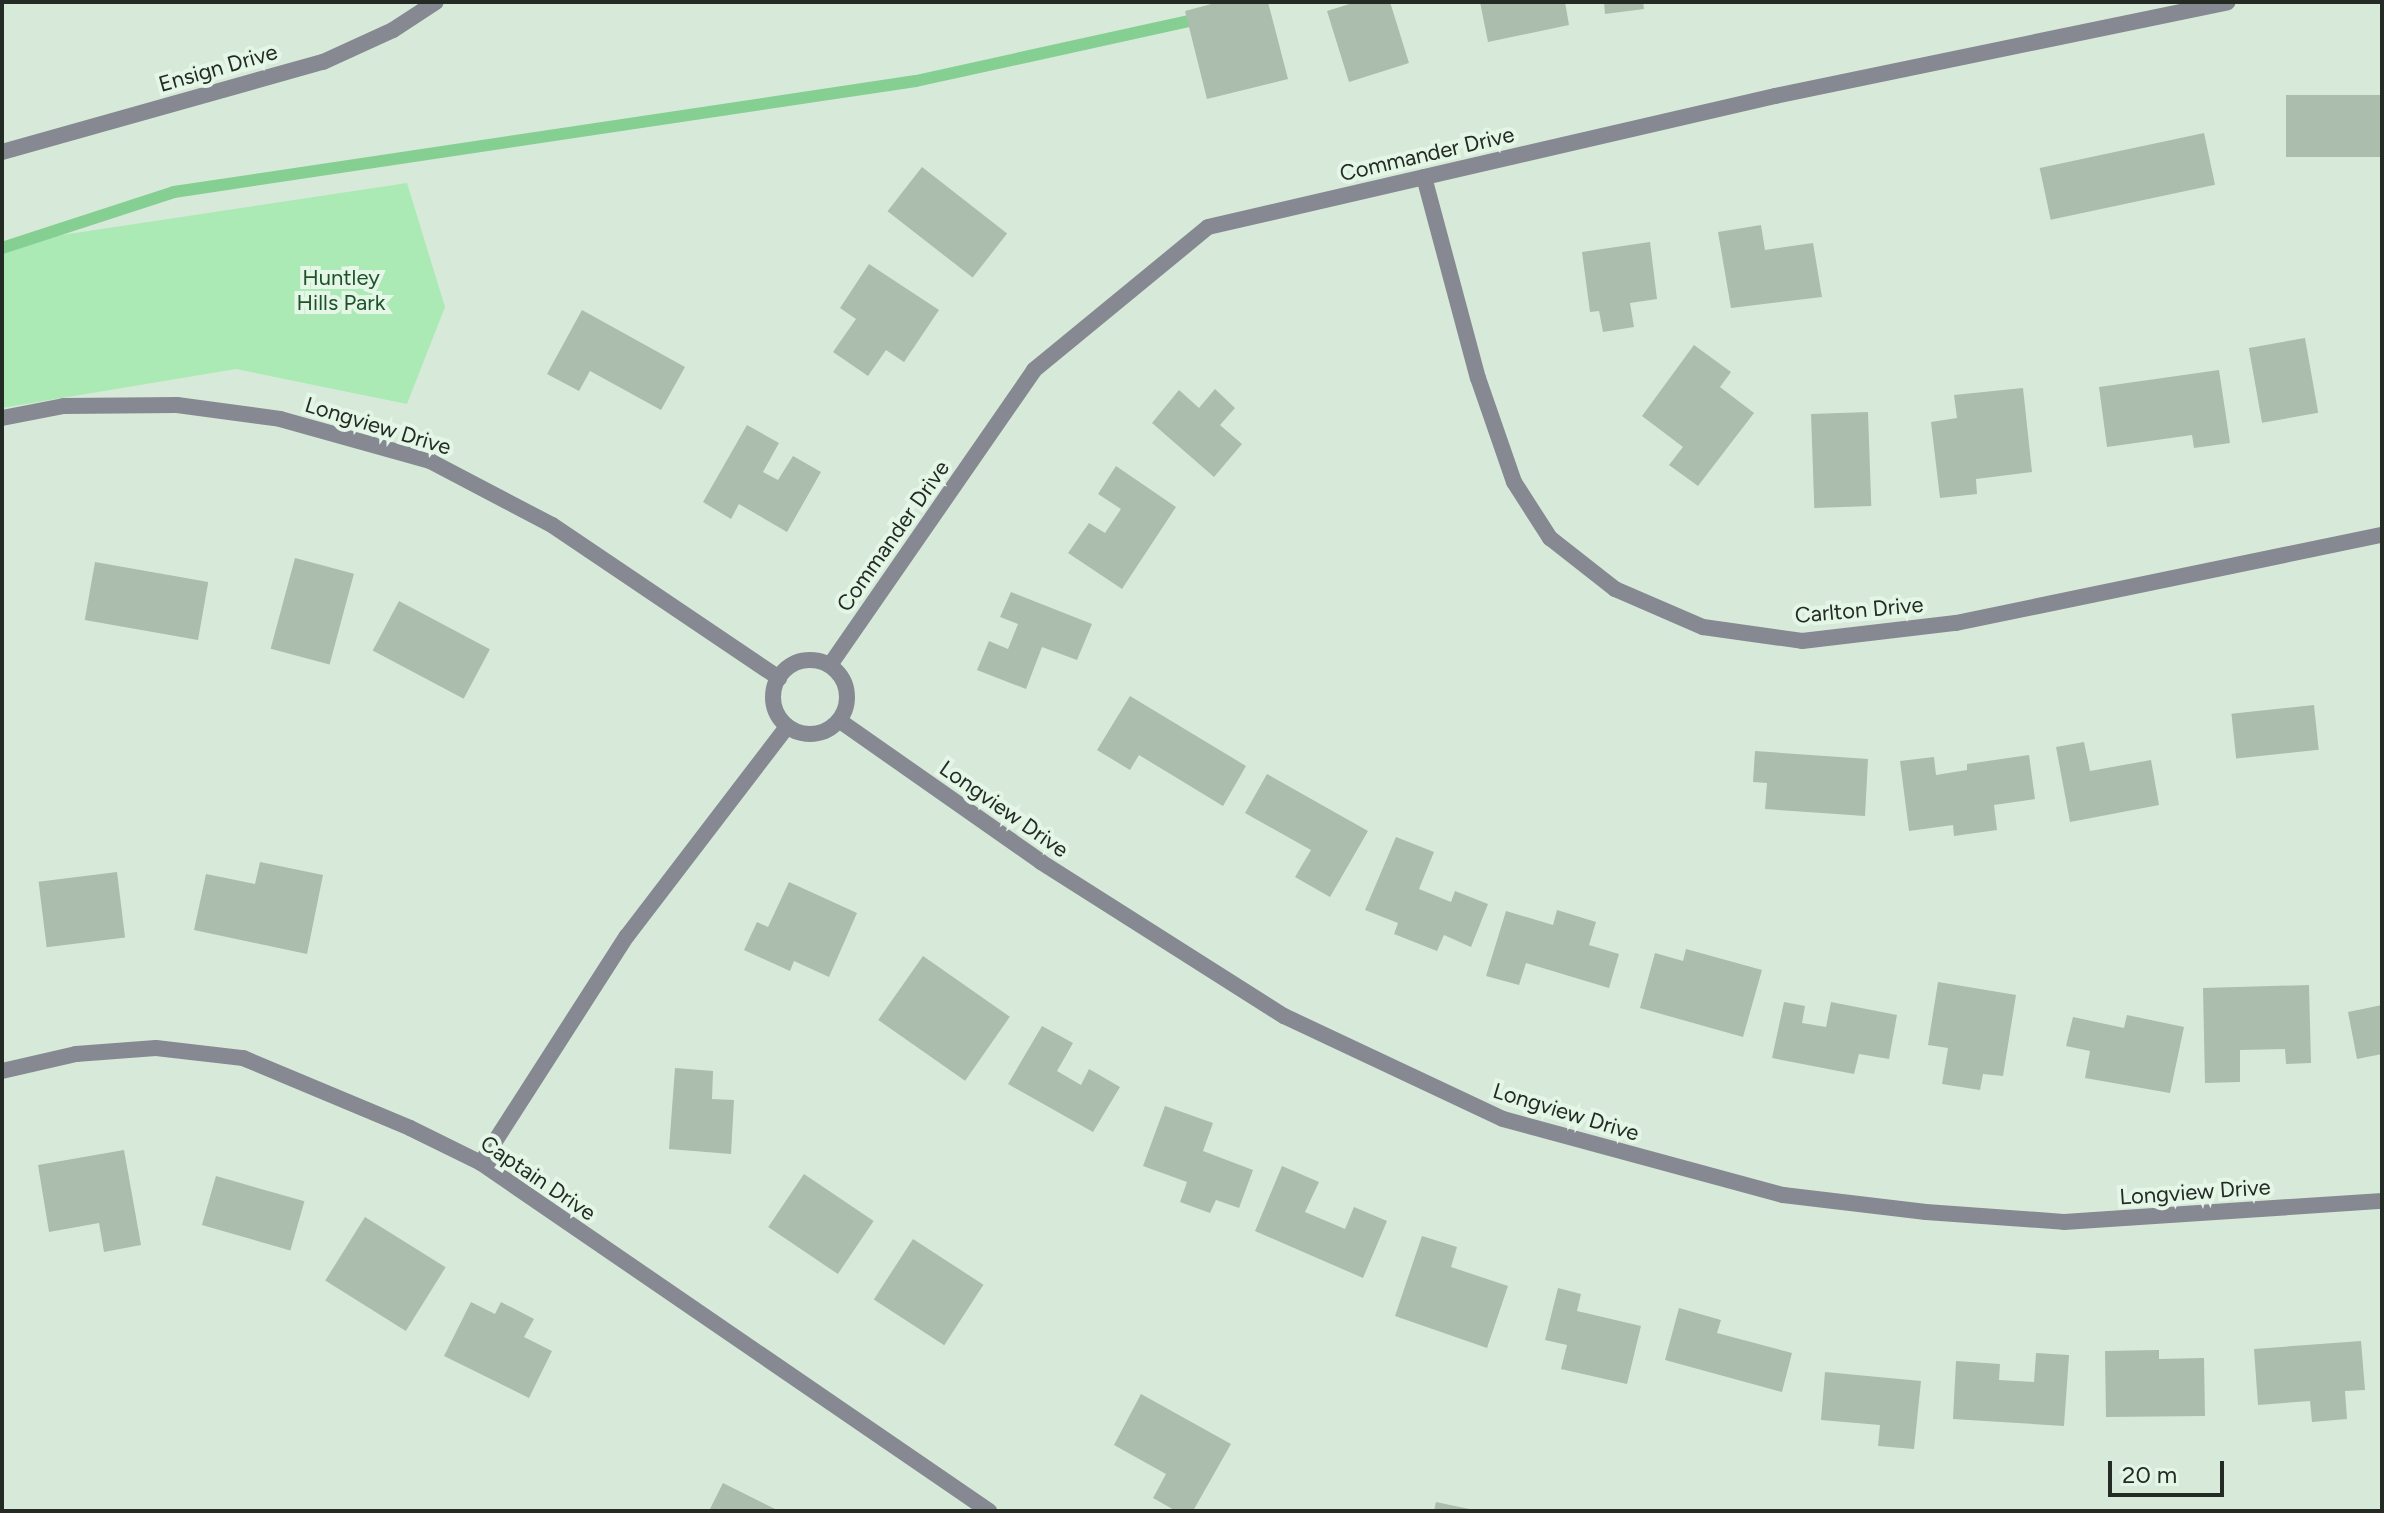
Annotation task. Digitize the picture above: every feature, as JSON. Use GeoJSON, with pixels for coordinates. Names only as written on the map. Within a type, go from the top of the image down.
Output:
{"type":"FeatureCollection","features":[{"type":"Feature","properties":{"kind":"street","name":"Ensign Drive"},"geometry":{"type":"LineString","coordinates":[[2,152],[323,62],[393,30],[436,2]]}},
{"type":"Feature","properties":{"kind":"street","name":"Commander Drive"},"geometry":{"type":"LineString","coordinates":[[830,665],[1034,370],[1208,227],[2227,2]]}},
{"type":"Feature","properties":{"kind":"street","name":"Carlton Drive"},"geometry":{"type":"LineString","coordinates":[[1424,177],[1478,378],[1514,482],[1550,538],[1604,580],[1703,627],[1802,641],[1956,623],[2382,535]]}},
{"type":"Feature","properties":{"kind":"street","name":"Longview Drive"},"geometry":{"type":"LineString","coordinates":[[2,418],[64,406],[177,405],[280,419],[430,461],[552,525],[779,678]]}},
{"type":"Feature","properties":{"kind":"street"},"geometry":{"type":"LineString","coordinates":[[796,662],[830,665],[847,697],[840,721],[809,735],[787,727],[774,710],[779,678],[796,662]]}},
{"type":"Feature","properties":{"kind":"street","name":"Longview Drive"},"geometry":{"type":"LineString","coordinates":[[840,721],[1041,862],[1284,1016],[1414,1081],[1517,1123],[1783,1195],[1926,1212],[2064,1222],[2382,1201]]}},
{"type":"Feature","properties":{"kind":"street"},"geometry":{"type":"LineString","coordinates":[[481,1163],[627,936],[787,727]]}},
{"type":"Feature","properties":{"kind":"street","name":"Captain Drive"},"geometry":{"type":"LineString","coordinates":[[2,1071],[76,1054],[156,1048],[243,1058],[481,1163],[989,1511]]}},
{"type":"Feature","properties":{"kind":"green space","name":"Huntley Hills Park"},"geometry":{"type":"Polygon","coordinates":[[[407,183],[445,307],[407,404],[236,369],[2,408],[2,244],[407,183]]]}},
{"type":"Feature","properties":{"kind":"building"},"geometry":{"type":"Polygon","coordinates":[[[1219,2],[1268,2],[1288,79],[1207,99],[1185,11],[1219,2]]]}},
{"type":"Feature","properties":{"kind":"building"},"geometry":{"type":"Polygon","coordinates":[[[1356,2],[1390,2],[1409,63],[1349,82],[1327,11],[1356,2]]]}},
{"type":"Feature","properties":{"kind":"building"},"geometry":{"type":"Polygon","coordinates":[[[1480,2],[1565,2],[1569,25],[1488,42],[1480,2]]]}},
{"type":"Feature","properties":{"kind":"building"},"geometry":{"type":"Polygon","coordinates":[[[1604,2],[1643,2],[1644,9],[1605,14],[1604,2]]]}},
{"type":"Feature","properties":{"kind":"building"},"geometry":{"type":"Polygon","coordinates":[[[2286,95],[2382,95],[2382,157],[2286,157],[2286,95]]]}},
{"type":"Feature","properties":{"kind":"building"},"geometry":{"type":"Polygon","coordinates":[[[2204,133],[2215,185],[2051,220],[2040,168],[2204,133]]]}},
{"type":"Feature","properties":{"kind":"building"},"geometry":{"type":"Polygon","coordinates":[[[922,167],[1007,233],[973,278],[888,211],[922,167]]]}},
{"type":"Feature","properties":{"kind":"building"},"geometry":{"type":"Polygon","coordinates":[[[1761,225],[1765,250],[1813,243],[1822,297],[1731,308],[1718,232],[1761,225]]]}},
{"type":"Feature","properties":{"kind":"building"},"geometry":{"type":"Polygon","coordinates":[[[1650,242],[1657,299],[1630,303],[1634,327],[1603,332],[1599,311],[1590,312],[1582,252],[1650,242]]]}},
{"type":"Feature","properties":{"kind":"building"},"geometry":{"type":"Polygon","coordinates":[[[869,264],[939,310],[904,362],[886,350],[868,376],[833,352],[856,319],[840,308],[869,264]]]}},
{"type":"Feature","properties":{"kind":"building"},"geometry":{"type":"Polygon","coordinates":[[[582,310],[685,367],[661,410],[590,371],[579,391],[547,374],[582,310]]]}},
{"type":"Feature","properties":{"kind":"building"},"geometry":{"type":"Polygon","coordinates":[[[2305,338],[2318,413],[2262,423],[2249,348],[2305,338]]]}},
{"type":"Feature","properties":{"kind":"building"},"geometry":{"type":"Polygon","coordinates":[[[1694,345],[1731,372],[1720,387],[1754,413],[1698,486],[1669,465],[1683,447],[1642,416],[1694,345]]]}},
{"type":"Feature","properties":{"kind":"building"},"geometry":{"type":"Polygon","coordinates":[[[2219,370],[2230,443],[2194,448],[2192,435],[2107,447],[2099,387],[2219,370]]]}},
{"type":"Feature","properties":{"kind":"building"},"geometry":{"type":"Polygon","coordinates":[[[2023,388],[2032,472],[1976,479],[1977,494],[1940,498],[1931,422],[1957,418],[1954,395],[2023,388]]]}},
{"type":"Feature","properties":{"kind":"building"},"geometry":{"type":"Polygon","coordinates":[[[1215,389],[1235,408],[1220,425],[1242,444],[1214,477],[1152,423],[1179,390],[1199,408],[1215,389]]]}},
{"type":"Feature","properties":{"kind":"building"},"geometry":{"type":"Polygon","coordinates":[[[1868,412],[1871,506],[1814,508],[1811,414],[1868,412]]]}},
{"type":"Feature","properties":{"kind":"building"},"geometry":{"type":"Polygon","coordinates":[[[747,425],[779,443],[763,472],[778,480],[793,456],[821,472],[787,532],[739,504],[731,519],[703,502],[747,425]]]}},
{"type":"Feature","properties":{"kind":"building"},"geometry":{"type":"Polygon","coordinates":[[[1116,466],[1176,507],[1122,589],[1068,553],[1089,523],[1105,533],[1121,509],[1098,494],[1116,466]]]}},
{"type":"Feature","properties":{"kind":"building"},"geometry":{"type":"Polygon","coordinates":[[[295,558],[354,574],[330,665],[271,649],[295,558]]]}},
{"type":"Feature","properties":{"kind":"building"},"geometry":{"type":"Polygon","coordinates":[[[95,562],[208,582],[198,640],[85,620],[95,562]]]}},
{"type":"Feature","properties":{"kind":"building"},"geometry":{"type":"Polygon","coordinates":[[[1011,592],[1092,624],[1077,660],[1042,647],[1026,689],[977,670],[989,641],[1008,649],[1018,624],[1000,617],[1011,592]]]}},
{"type":"Feature","properties":{"kind":"building"},"geometry":{"type":"Polygon","coordinates":[[[399,601],[490,649],[464,699],[373,650],[399,601]]]}},
{"type":"Feature","properties":{"kind":"building"},"geometry":{"type":"Polygon","coordinates":[[[1130,696],[1246,766],[1223,806],[1139,755],[1130,770],[1097,750],[1130,696]]]}},
{"type":"Feature","properties":{"kind":"building"},"geometry":{"type":"Polygon","coordinates":[[[2314,705],[2319,750],[2236,758],[2231,714],[2314,705]]]}},
{"type":"Feature","properties":{"kind":"building"},"geometry":{"type":"Polygon","coordinates":[[[2084,742],[2090,771],[2151,760],[2159,805],[2070,822],[2056,747],[2084,742]]]}},
{"type":"Feature","properties":{"kind":"building"},"geometry":{"type":"Polygon","coordinates":[[[1755,751],[1868,759],[1865,816],[1765,809],[1767,783],[1753,782],[1755,751]]]}},
{"type":"Feature","properties":{"kind":"building"},"geometry":{"type":"Polygon","coordinates":[[[2029,755],[2035,799],[1994,805],[1997,830],[1954,836],[1953,825],[1909,831],[1900,761],[1934,757],[1936,775],[1967,770],[1967,764],[2029,755]]]}},
{"type":"Feature","properties":{"kind":"building"},"geometry":{"type":"Polygon","coordinates":[[[1267,774],[1368,831],[1330,897],[1295,877],[1311,850],[1245,813],[1267,774]]]}},
{"type":"Feature","properties":{"kind":"building"},"geometry":{"type":"Polygon","coordinates":[[[1396,837],[1434,852],[1419,889],[1451,902],[1455,891],[1488,904],[1471,947],[1444,935],[1437,951],[1394,934],[1398,923],[1365,910],[1396,837]]]}},
{"type":"Feature","properties":{"kind":"building"},"geometry":{"type":"Polygon","coordinates":[[[260,862],[323,875],[307,954],[194,930],[206,874],[255,884],[260,862]]]}},
{"type":"Feature","properties":{"kind":"building"},"geometry":{"type":"Polygon","coordinates":[[[117,872],[125,938],[47,947],[39,882],[117,872]]]}},
{"type":"Feature","properties":{"kind":"building"},"geometry":{"type":"Polygon","coordinates":[[[789,882],[857,913],[829,977],[794,961],[790,971],[744,950],[757,922],[768,927],[789,882]]]}},
{"type":"Feature","properties":{"kind":"building"},"geometry":{"type":"Polygon","coordinates":[[[1557,910],[1596,922],[1589,945],[1619,954],[1609,988],[1526,963],[1519,985],[1486,976],[1506,911],[1553,925],[1557,910]]]}},
{"type":"Feature","properties":{"kind":"building"},"geometry":{"type":"Polygon","coordinates":[[[1686,949],[1762,970],[1743,1037],[1640,1008],[1655,953],[1683,961],[1686,949]]]}},
{"type":"Feature","properties":{"kind":"building"},"geometry":{"type":"Polygon","coordinates":[[[923,956],[1010,1017],[965,1081],[878,1020],[923,956]]]}},
{"type":"Feature","properties":{"kind":"building"},"geometry":{"type":"Polygon","coordinates":[[[1938,982],[2016,995],[2003,1076],[1983,1074],[1980,1090],[1942,1084],[1948,1048],[1928,1045],[1938,982]]]}},
{"type":"Feature","properties":{"kind":"building"},"geometry":{"type":"Polygon","coordinates":[[[2309,985],[2311,1063],[2286,1064],[2285,1049],[2240,1050],[2240,1082],[2205,1083],[2203,988],[2309,985]]]}},
{"type":"Feature","properties":{"kind":"building"},"geometry":{"type":"Polygon","coordinates":[[[1784,1002],[1805,1006],[1802,1023],[1826,1027],[1831,1002],[1897,1015],[1889,1059],[1859,1054],[1854,1074],[1772,1058],[1784,1002]]]}},
{"type":"Feature","properties":{"kind":"building"},"geometry":{"type":"Polygon","coordinates":[[[2382,1005],[2382,1054],[2357,1059],[2348,1012],[2382,1005]]]}},
{"type":"Feature","properties":{"kind":"building"},"geometry":{"type":"Polygon","coordinates":[[[2127,1015],[2184,1027],[2170,1093],[2085,1078],[2090,1051],[2066,1046],[2073,1017],[2124,1028],[2127,1015]]]}},
{"type":"Feature","properties":{"kind":"building"},"geometry":{"type":"Polygon","coordinates":[[[1042,1026],[1073,1043],[1057,1071],[1081,1085],[1089,1069],[1120,1087],[1093,1132],[1008,1084],[1042,1026]]]}},
{"type":"Feature","properties":{"kind":"building"},"geometry":{"type":"Polygon","coordinates":[[[675,1068],[713,1071],[712,1099],[734,1100],[731,1154],[669,1149],[675,1068]]]}},
{"type":"Feature","properties":{"kind":"building"},"geometry":{"type":"Polygon","coordinates":[[[1165,1106],[1213,1123],[1203,1151],[1253,1170],[1239,1208],[1216,1200],[1210,1213],[1180,1202],[1187,1182],[1143,1166],[1165,1106]]]}},
{"type":"Feature","properties":{"kind":"building"},"geometry":{"type":"Polygon","coordinates":[[[124,1150],[141,1245],[104,1252],[99,1223],[49,1232],[38,1165],[124,1150]]]}},
{"type":"Feature","properties":{"kind":"building"},"geometry":{"type":"Polygon","coordinates":[[[1282,1166],[1319,1182],[1305,1212],[1345,1229],[1354,1207],[1387,1221],[1363,1278],[1255,1231],[1282,1166]]]}},
{"type":"Feature","properties":{"kind":"building"},"geometry":{"type":"Polygon","coordinates":[[[804,1174],[874,1221],[838,1274],[768,1227],[804,1174]]]}},
{"type":"Feature","properties":{"kind":"building"},"geometry":{"type":"Polygon","coordinates":[[[216,1176],[304,1201],[290,1250],[202,1225],[216,1176]]]}},
{"type":"Feature","properties":{"kind":"building"},"geometry":{"type":"Polygon","coordinates":[[[365,1217],[446,1267],[406,1331],[325,1281],[365,1217]]]}},
{"type":"Feature","properties":{"kind":"building"},"geometry":{"type":"Polygon","coordinates":[[[1422,1236],[1457,1247],[1451,1267],[1508,1286],[1487,1348],[1395,1316],[1422,1236]]]}},
{"type":"Feature","properties":{"kind":"building"},"geometry":{"type":"Polygon","coordinates":[[[913,1239],[983,1285],[944,1345],[874,1299],[913,1239]]]}},
{"type":"Feature","properties":{"kind":"building"},"geometry":{"type":"Polygon","coordinates":[[[1558,1288],[1581,1294],[1577,1311],[1641,1326],[1627,1384],[1561,1369],[1567,1345],[1545,1340],[1558,1288]]]}},
{"type":"Feature","properties":{"kind":"building"},"geometry":{"type":"Polygon","coordinates":[[[471,1302],[495,1314],[501,1302],[534,1319],[524,1337],[552,1351],[529,1398],[444,1356],[471,1302]]]}},
{"type":"Feature","properties":{"kind":"building"},"geometry":{"type":"Polygon","coordinates":[[[1679,1308],[1721,1320],[1717,1333],[1792,1353],[1782,1392],[1665,1360],[1679,1308]]]}},
{"type":"Feature","properties":{"kind":"building"},"geometry":{"type":"Polygon","coordinates":[[[2361,1341],[2365,1390],[2345,1391],[2347,1419],[2312,1422],[2310,1401],[2258,1405],[2254,1349],[2361,1341]]]}},
{"type":"Feature","properties":{"kind":"building"},"geometry":{"type":"Polygon","coordinates":[[[2159,1350],[2159,1359],[2204,1358],[2205,1416],[2106,1417],[2105,1351],[2159,1350]]]}},
{"type":"Feature","properties":{"kind":"building"},"geometry":{"type":"Polygon","coordinates":[[[2036,1353],[2069,1355],[2064,1426],[1953,1419],[1956,1361],[2000,1364],[1999,1380],[2034,1382],[2036,1353]]]}},
{"type":"Feature","properties":{"kind":"building"},"geometry":{"type":"Polygon","coordinates":[[[1825,1372],[1921,1381],[1914,1449],[1878,1446],[1880,1425],[1821,1420],[1825,1372]]]}},
{"type":"Feature","properties":{"kind":"building"},"geometry":{"type":"Polygon","coordinates":[[[1141,1394],[1231,1444],[1193,1511],[1176,1511],[1153,1498],[1166,1474],[1114,1445],[1141,1394]]]}},
{"type":"Feature","properties":{"kind":"building"},"geometry":{"type":"Polygon","coordinates":[[[723,1483],[779,1511],[709,1511],[723,1483]]]}},
{"type":"Feature","properties":{"kind":"building"},"geometry":{"type":"Polygon","coordinates":[[[1436,1502],[1474,1510],[1474,1511],[1434,1511],[1436,1502]]]}},
{"type":"Feature","properties":{"kind":"waterway"},"geometry":{"type":"LineString","coordinates":[[2,248],[174,192],[916,81],[1203,18]]}}]}
